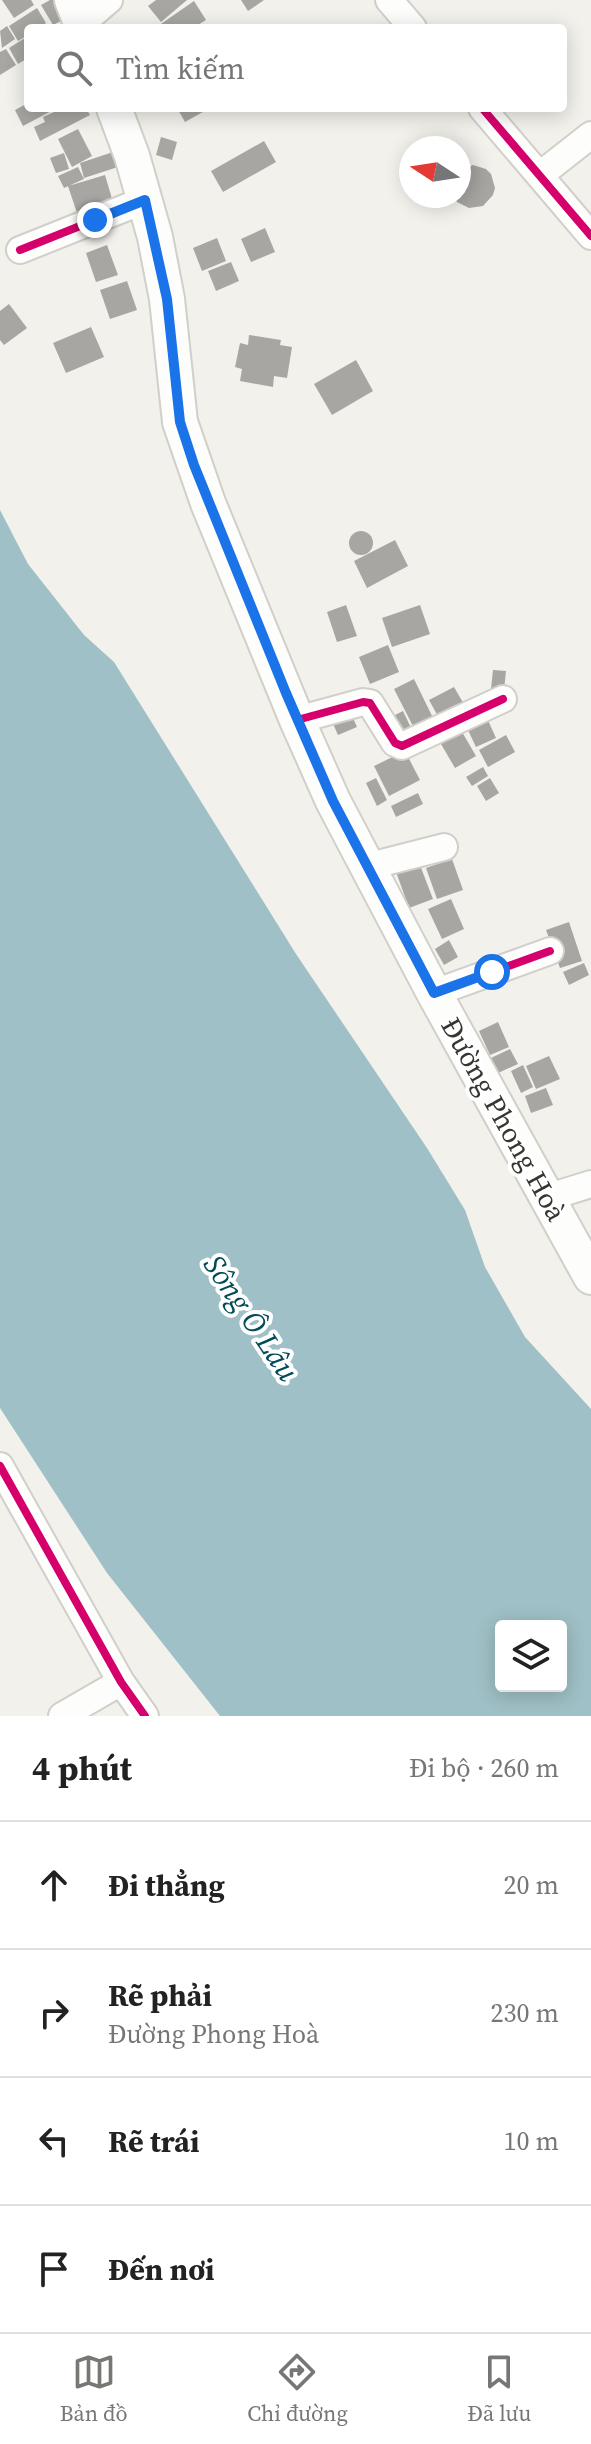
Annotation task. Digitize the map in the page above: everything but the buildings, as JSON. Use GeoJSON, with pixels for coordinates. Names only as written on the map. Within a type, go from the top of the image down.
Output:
{"type":"FeatureCollection","features":[{"type":"Feature","properties":{"kind":"main road","name":"Đường Phong Hoà"},"geometry":{"type":"LineString","coordinates":[[115,112],[145,200],[167,299],[180,422],[208,503],[333,801],[434,993],[591,1277]]}},
{"type":"Feature","properties":{"kind":"street"},"geometry":{"type":"LineString","coordinates":[[79,17],[109,0]]}},
{"type":"Feature","properties":{"kind":"street"},"geometry":{"type":"LineString","coordinates":[[389,0],[410,24]]}},
{"type":"Feature","properties":{"kind":"street"},"geometry":{"type":"LineString","coordinates":[[485,112],[591,236]]}},
{"type":"Feature","properties":{"kind":"street"},"geometry":{"type":"LineString","coordinates":[[540,175],[591,135]]}},
{"type":"Feature","properties":{"kind":"street"},"geometry":{"type":"LineString","coordinates":[[20,250],[145,200]]}},
{"type":"Feature","properties":{"kind":"street"},"geometry":{"type":"LineString","coordinates":[[297,720],[363,702],[370,703],[395,743],[402,746],[503,699]]}},
{"type":"Feature","properties":{"kind":"street"},"geometry":{"type":"LineString","coordinates":[[366,867],[444,847]]}},
{"type":"Feature","properties":{"kind":"street"},"geometry":{"type":"LineString","coordinates":[[434,993],[550,951]]}},
{"type":"Feature","properties":{"kind":"street"},"geometry":{"type":"LineString","coordinates":[[546,1198],[591,1184]]}},
{"type":"Feature","properties":{"kind":"street"},"geometry":{"type":"LineString","coordinates":[[0,1466],[10,1508],[145,1716]]}},
{"type":"Feature","properties":{"kind":"street"},"geometry":{"type":"LineString","coordinates":[[62,1716],[121,1682]]}},
{"type":"Feature","properties":{"kind":"water","name":"Sông Ô Lâu"},"geometry":{"type":"Polygon","coordinates":[[[0,510],[28,564],[84,635],[114,662],[296,954],[427,1148],[465,1210],[485,1267],[525,1337],[591,1409],[591,1716],[220,1716],[107,1573],[0,1408],[0,510]]]}},
{"type":"Feature","properties":{"kind":"cycle path"},"geometry":{"type":"LineString","coordinates":[[485,112],[591,236]]}},
{"type":"Feature","properties":{"kind":"cycle path"},"geometry":{"type":"LineString","coordinates":[[20,250],[145,200]]}},
{"type":"Feature","properties":{"kind":"cycle path"},"geometry":{"type":"LineString","coordinates":[[297,720],[363,702],[370,703],[395,743],[402,746],[503,699]]}},
{"type":"Feature","properties":{"kind":"cycle path"},"geometry":{"type":"LineString","coordinates":[[434,993],[550,951]]}},
{"type":"Feature","properties":{"kind":"cycle path"},"geometry":{"type":"LineString","coordinates":[[0,1466],[121,1682],[145,1716]]}},
{"type":"Feature","properties":{"kind":"route"},"geometry":{"type":"LineString","coordinates":[[95,220],[145,200],[167,299],[180,422],[194,465],[297,720],[366,867],[434,993],[492,972]]}}]}
